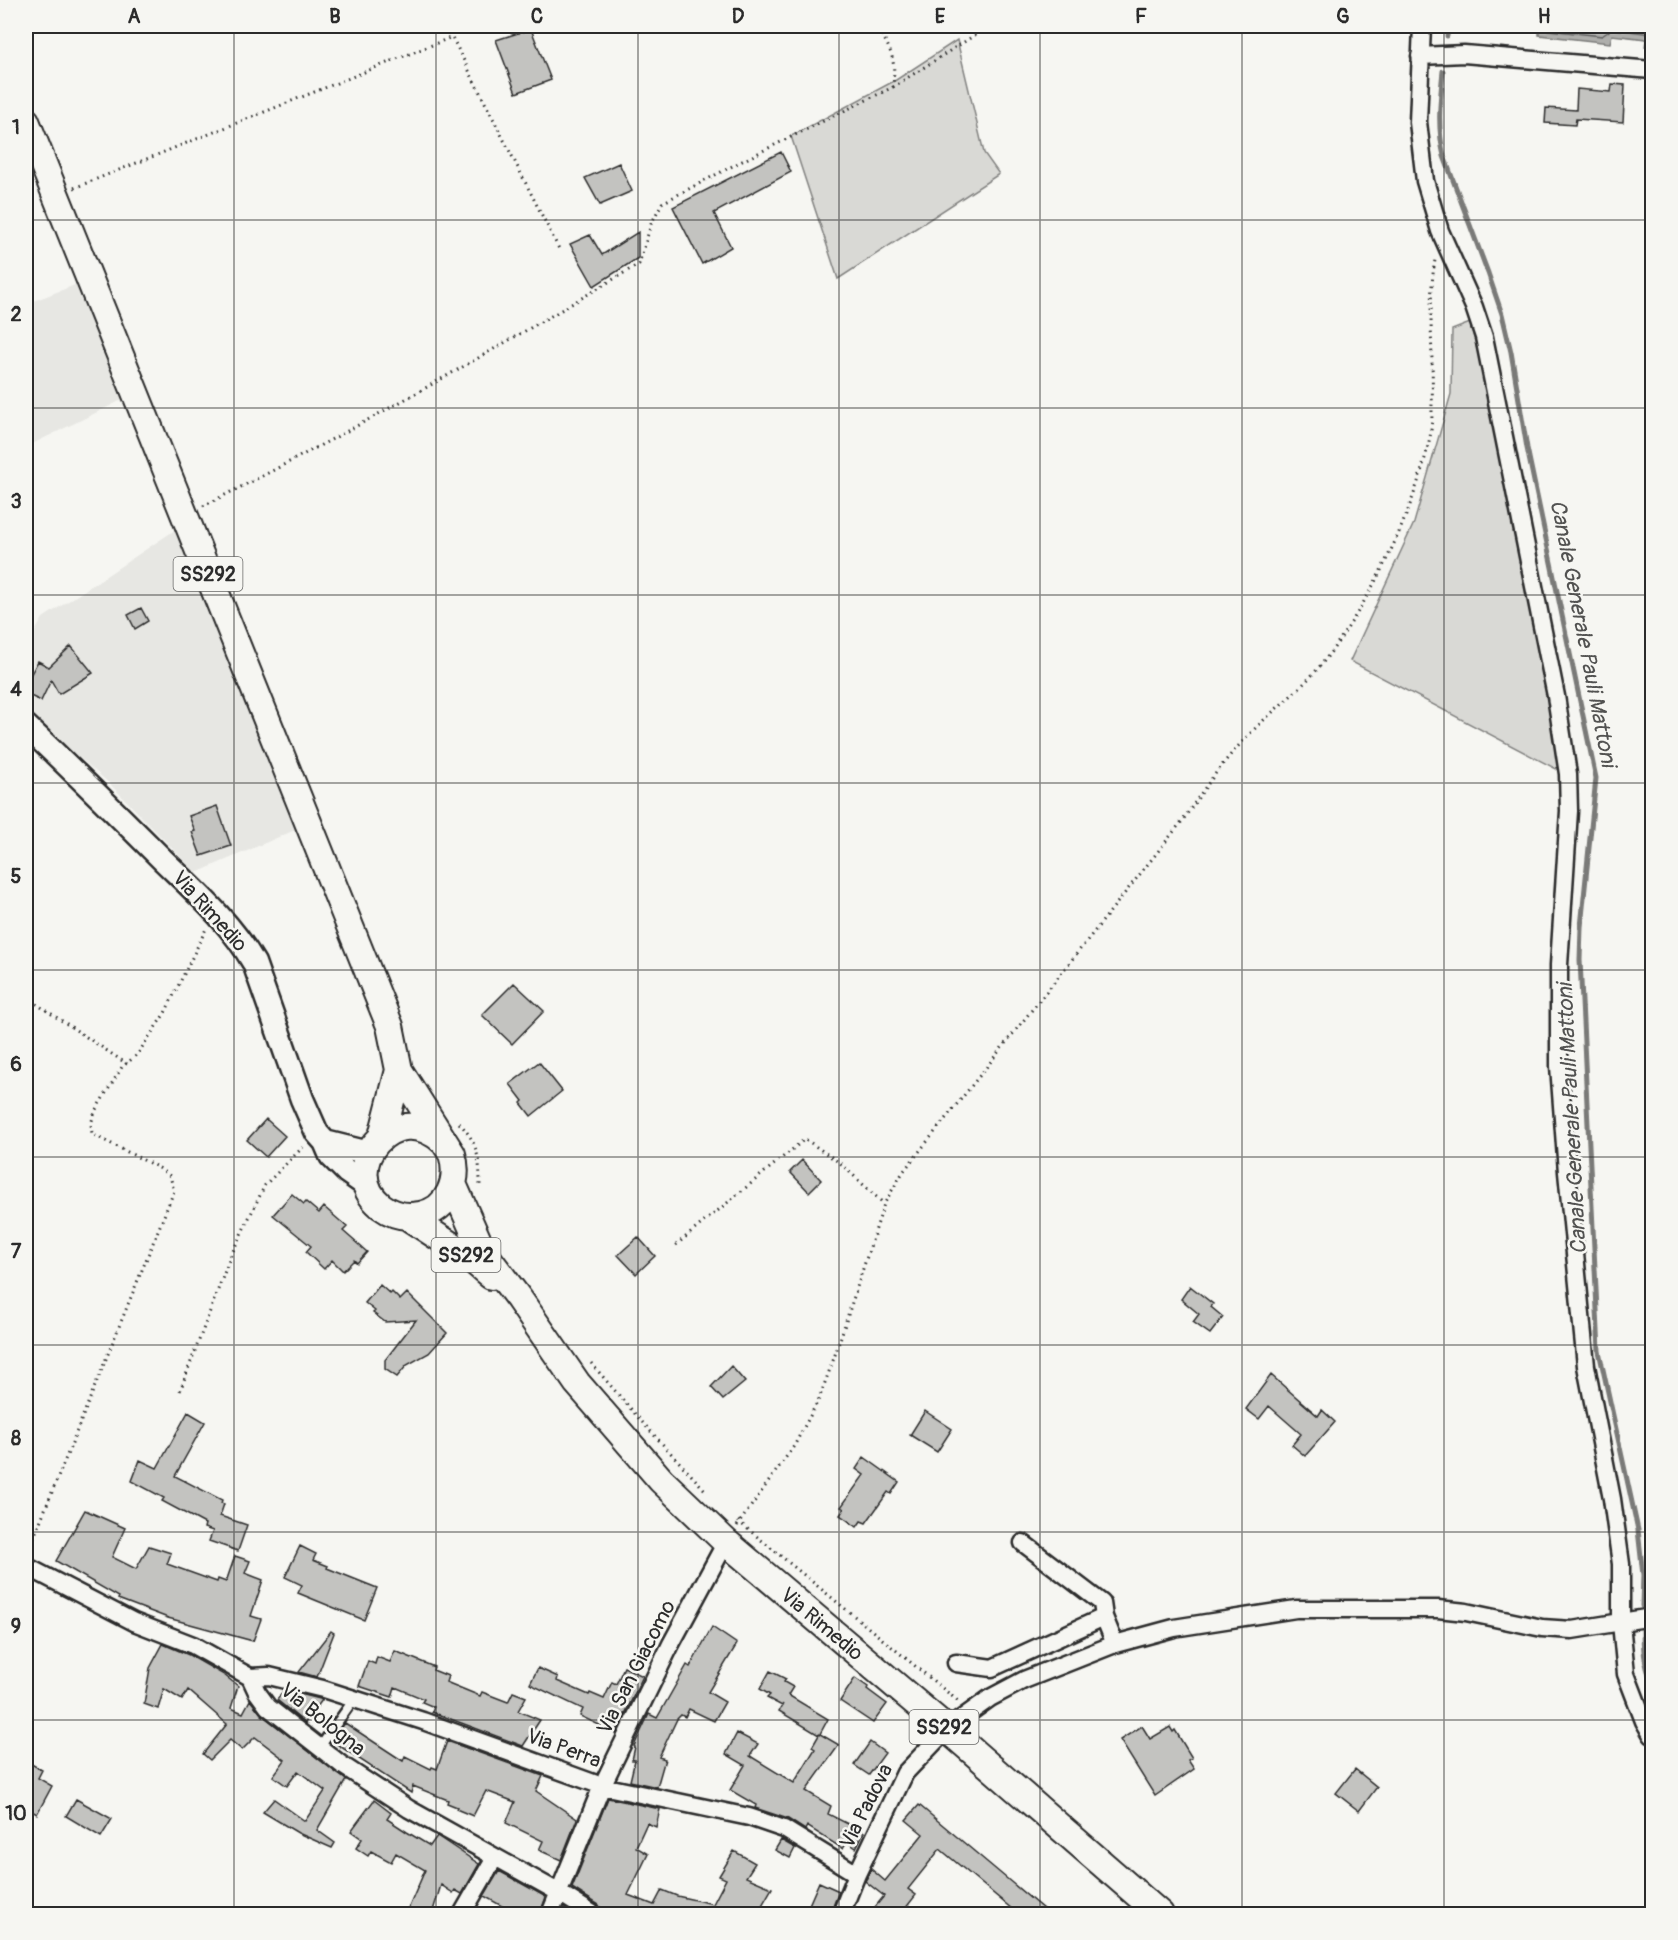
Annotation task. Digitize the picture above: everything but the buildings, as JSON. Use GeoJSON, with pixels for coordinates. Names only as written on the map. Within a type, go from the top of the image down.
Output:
{"type":"FeatureCollection","features":[{"type":"Feature","properties":{"kind":"main road","name":"SS292"},"geometry":{"type":"LineString","coordinates":[[26,121],[390,1026],[399,1070],[450,1130],[454,1161],[453,1184],[447,1197],[437,1208],[423,1215],[408,1217],[387,1211],[372,1196],[367,1186],[365,1169],[399,1070]]}},
{"type":"Feature","properties":{"kind":"main road"},"geometry":{"type":"LineString","coordinates":[[375,1145],[400,1127],[414,1126],[433,1132],[450,1130]]}},
{"type":"Feature","properties":{"kind":"main road","name":"Via Rimedio"},"geometry":{"type":"LineString","coordinates":[[453,1184],[482,1250],[577,1383],[661,1480],[732,1532],[947,1729],[1160,1914]]}},
{"type":"Feature","properties":{"kind":"main road","name":"Via Rimedio"},"geometry":{"type":"LineString","coordinates":[[408,1217],[469,1257],[519,1299]]}},
{"type":"Feature","properties":{"kind":"street"},"geometry":{"type":"LineString","coordinates":[[1422,26],[1419,134],[1425,181],[1440,231],[1474,307],[1484,337],[1556,696],[1568,774],[1569,811],[1559,965],[1559,1066],[1567,1172],[1586,1365],[1612,1498],[1621,1564],[1626,1674],[1644,1721],[1653,1735]]}},
{"type":"Feature","properties":{"kind":"street"},"geometry":{"type":"LineString","coordinates":[[1420,56],[1464,54],[1653,70]]}},
{"type":"Feature","properties":{"kind":"street","name":"Via Rimedio"},"geometry":{"type":"LineString","coordinates":[[26,726],[72,769],[242,942],[254,963],[302,1099],[321,1137],[339,1164],[367,1186]]}},
{"type":"Feature","properties":{"kind":"street"},"geometry":{"type":"LineString","coordinates":[[321,1137],[375,1145]]}},
{"type":"Feature","properties":{"kind":"street","name":"Via San Giacomo"},"geometry":{"type":"LineString","coordinates":[[550,1914],[602,1786],[671,1644],[732,1532]]}},
{"type":"Feature","properties":{"kind":"street"},"geometry":{"type":"LineString","coordinates":[[1023,1544],[1102,1603],[1104,1617],[1115,1644]]}},
{"type":"Feature","properties":{"kind":"street"},"geometry":{"type":"LineString","coordinates":[[27,1558],[134,1622],[193,1645],[250,1677]]}},
{"type":"Feature","properties":{"kind":"street","name":"Via Padova"},"geometry":{"type":"LineString","coordinates":[[841,1914],[857,1874],[905,1773],[947,1729],[990,1698],[1024,1680],[1115,1644],[1174,1628],[1296,1609],[1438,1609],[1466,1612],[1542,1628],[1572,1630],[1652,1617]]}},
{"type":"Feature","properties":{"kind":"street"},"geometry":{"type":"LineString","coordinates":[[956,1663],[992,1668],[1104,1617]]}},
{"type":"Feature","properties":{"kind":"street","name":"Via Perra"},"geometry":{"type":"LineString","coordinates":[[250,1677],[269,1676],[354,1699],[423,1721],[602,1786],[749,1817],[784,1829],[857,1874]]}},
{"type":"Feature","properties":{"kind":"street","name":"Via Bologna"},"geometry":{"type":"LineString","coordinates":[[250,1677],[268,1707],[342,1765],[409,1809],[593,1914]]}},
{"type":"Feature","properties":{"kind":"street"},"geometry":{"type":"LineString","coordinates":[[462,1914],[495,1857]]}},
{"type":"Feature","properties":{"kind":"lane"},"geometry":{"type":"LineString","coordinates":[[320,1747],[354,1699]]}},
{"type":"Feature","properties":{"kind":"path"},"geometry":{"type":"LineString","coordinates":[[877,26],[892,53],[895,68],[893,87]]}},
{"type":"Feature","properties":{"kind":"path"},"geometry":{"type":"LineString","coordinates":[[203,506],[288,464],[478,360],[639,264],[651,224],[662,203],[893,87],[989,26]]}},
{"type":"Feature","properties":{"kind":"path"},"geometry":{"type":"LineString","coordinates":[[56,195],[452,37],[559,249]]}},
{"type":"Feature","properties":{"kind":"path"},"geometry":{"type":"LineString","coordinates":[[732,1532],[794,1446],[819,1399],[884,1204],[903,1172],[1183,820],[1209,781],[1244,740],[1324,662],[1363,603],[1397,538],[1418,488],[1431,434],[1434,376],[1432,277],[1440,231]]}},
{"type":"Feature","properties":{"kind":"path"},"geometry":{"type":"LineString","coordinates":[[27,1558],[174,1191],[170,1176],[159,1168],[92,1134],[91,1124],[95,1111],[122,1067],[137,1055],[165,1013],[215,912]]}},
{"type":"Feature","properties":{"kind":"path"},"geometry":{"type":"LineString","coordinates":[[26,997],[127,1064]]}},
{"type":"Feature","properties":{"kind":"path"},"geometry":{"type":"LineString","coordinates":[[450,1130],[470,1134],[478,1155],[480,1194]]}},
{"type":"Feature","properties":{"kind":"path"},"geometry":{"type":"LineString","coordinates":[[180,1390],[231,1256],[265,1185],[321,1137]]}},
{"type":"Feature","properties":{"kind":"path"},"geometry":{"type":"LineString","coordinates":[[676,1245],[805,1139],[840,1163],[884,1204]]}},
{"type":"Feature","properties":{"kind":"path"},"geometry":{"type":"LineString","coordinates":[[590,1362],[707,1492]]}},
{"type":"Feature","properties":{"kind":"path"},"geometry":{"type":"LineString","coordinates":[[730,1515],[732,1532],[971,1712]]}},
{"type":"Feature","properties":{"kind":"shaded area"},"geometry":{"type":"Polygon","coordinates":[[[957,40],[984,153],[999,174],[838,279],[791,136],[896,80],[957,40]]]}},
{"type":"Feature","properties":{"kind":"shaded area"},"geometry":{"type":"Polygon","coordinates":[[[80,283],[124,399],[26,447],[26,304],[80,283]]]}},
{"type":"Feature","properties":{"kind":"shaded area"},"geometry":{"type":"Polygon","coordinates":[[[1470,323],[1499,432],[1538,636],[1560,771],[1350,661],[1414,523],[1451,394],[1452,330],[1470,323]]]}},
{"type":"Feature","properties":{"kind":"shaded area"},"geometry":{"type":"Polygon","coordinates":[[[181,526],[211,620],[295,830],[196,873],[110,784],[26,711],[26,646],[43,618],[181,526]]]}},
{"type":"Feature","properties":{"kind":"water"},"geometry":{"type":"Polygon","coordinates":[[[1539,26],[1652,26],[1652,48],[1645,47],[1646,39],[1612,35],[1610,43],[1539,35],[1539,26]]]}},
{"type":"Feature","properties":{"kind":"waterway","name":"Canale Generale Pauli Mattoni"},"geometry":{"type":"LineString","coordinates":[[1447,36],[1448,26]]}},
{"type":"Feature","properties":{"kind":"waterway"},"geometry":{"type":"LineString","coordinates":[[1508,26],[1517,26]]}},
{"type":"Feature","properties":{"kind":"waterway","name":"Canale Generale Pauli Mattoni"},"geometry":{"type":"LineString","coordinates":[[1443,71],[1440,124],[1444,156],[1502,314],[1511,352],[1527,448],[1596,778],[1581,927],[1580,960],[1599,1351],[1638,1530],[1643,1575],[1642,1606]]}},
{"type":"Feature","properties":{"kind":"waterway","name":"Canale Generale Pauli Mattoni"},"geometry":{"type":"LineString","coordinates":[[1643,1627],[1644,1655],[1652,1682]]}}]}
